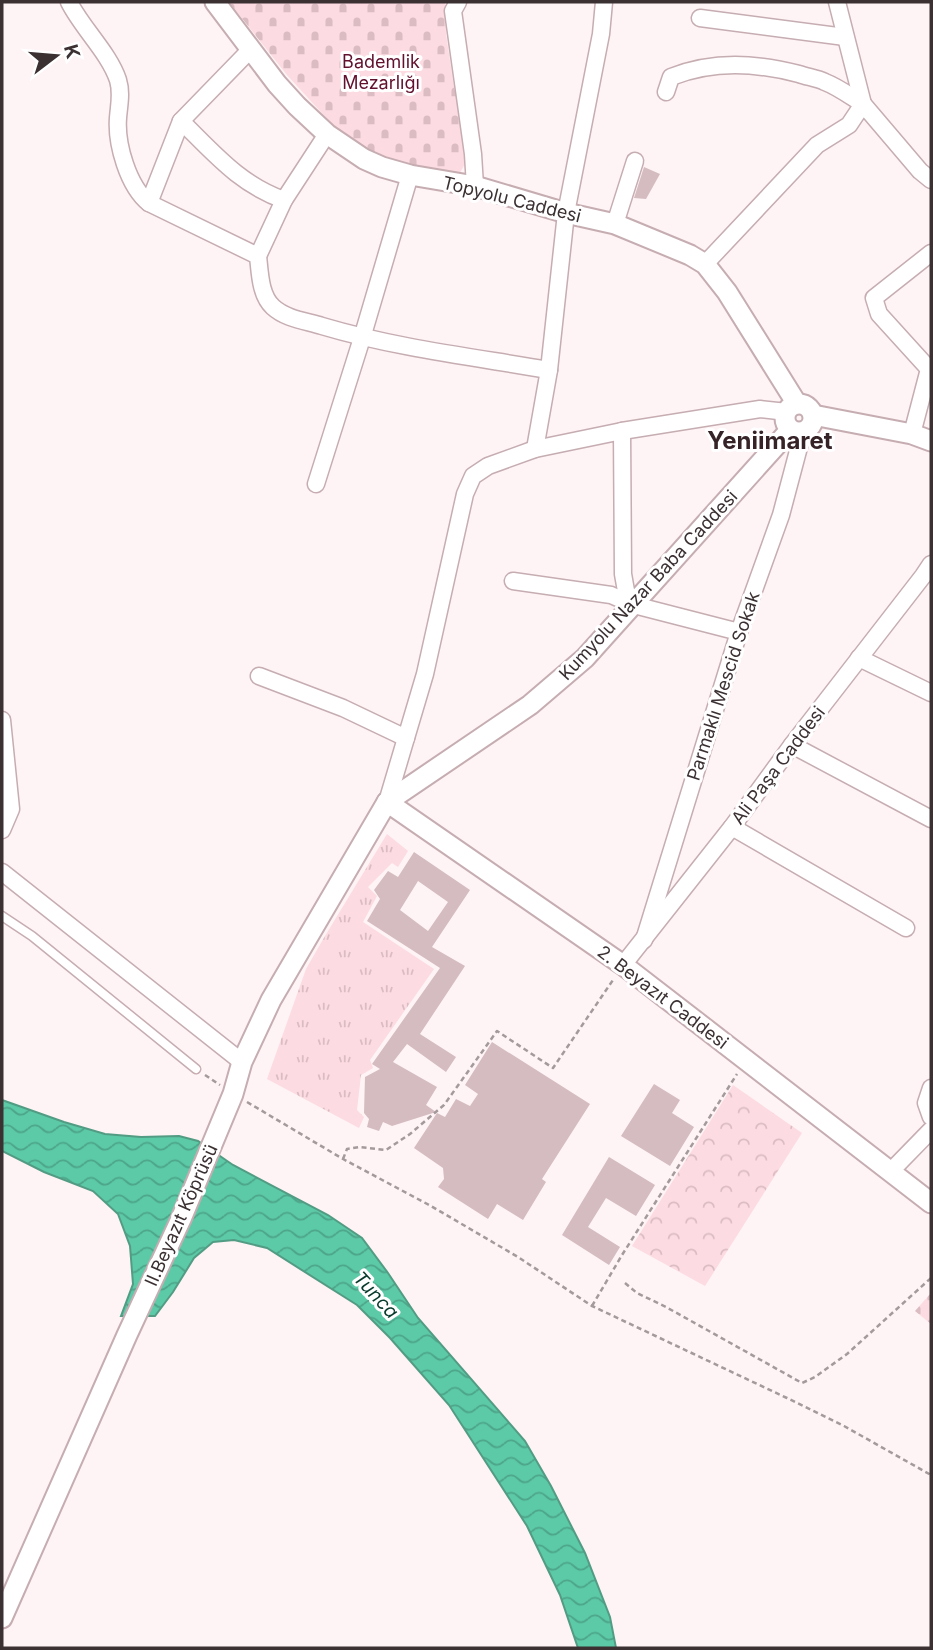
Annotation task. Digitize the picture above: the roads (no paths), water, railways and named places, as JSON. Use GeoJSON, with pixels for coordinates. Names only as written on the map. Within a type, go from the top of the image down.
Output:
{"type":"FeatureCollection","features":[{"type":"Feature","properties":{"kind":"street"},"geometry":{"type":"LineString","coordinates":[[69,2],[117,76],[120,93],[119,142],[131,180],[143,198],[258,256]]}},
{"type":"Feature","properties":{"kind":"street","name":"Topyolu Caddesi"},"geometry":{"type":"LineString","coordinates":[[215,2],[297,106],[327,134],[364,159],[382,167],[475,186],[566,213],[615,223],[705,264],[727,292],[798,419]]}},
{"type":"Feature","properties":{"kind":"street"},"geometry":{"type":"LineString","coordinates":[[458,2],[453,11],[475,186]]}},
{"type":"Feature","properties":{"kind":"street"},"geometry":{"type":"LineString","coordinates":[[536,449],[549,370],[566,213],[601,34],[604,2]]}},
{"type":"Feature","properties":{"kind":"street"},"geometry":{"type":"LineString","coordinates":[[705,264],[817,145],[849,125],[863,104],[837,2]]}},
{"type":"Feature","properties":{"kind":"street"},"geometry":{"type":"LineString","coordinates":[[699,19],[845,37]]}},
{"type":"Feature","properties":{"kind":"street"},"geometry":{"type":"LineString","coordinates":[[149,203],[181,121],[251,49]]}},
{"type":"Feature","properties":{"kind":"street"},"geometry":{"type":"LineString","coordinates":[[666,92],[671,77],[684,72],[748,64],[824,81],[863,104],[920,171],[931,180]]}},
{"type":"Feature","properties":{"kind":"street"},"geometry":{"type":"LineString","coordinates":[[181,121],[239,177],[284,200]]}},
{"type":"Feature","properties":{"kind":"street"},"geometry":{"type":"LineString","coordinates":[[327,134],[284,200],[258,256],[263,289],[272,306],[290,317],[362,338],[549,370]]}},
{"type":"Feature","properties":{"kind":"street"},"geometry":{"type":"LineString","coordinates":[[615,223],[635,161]]}},
{"type":"Feature","properties":{"kind":"street"},"geometry":{"type":"LineString","coordinates":[[316,484],[410,174]]}},
{"type":"Feature","properties":{"kind":"street"},"geometry":{"type":"LineString","coordinates":[[912,434],[929,369],[879,314],[874,298],[931,253]]}},
{"type":"Feature","properties":{"kind":"street"},"geometry":{"type":"LineString","coordinates":[[387,802],[425,674],[464,494],[473,476],[488,466],[536,449],[622,431],[760,409],[798,419],[912,434],[931,441]]}},
{"type":"Feature","properties":{"kind":"street","name":"Kumyolu Nazar Baba Caddesi"},"geometry":{"type":"LineString","coordinates":[[233,1094],[242,1062],[271,1000],[387,802],[530,705],[585,658],[798,419]]}},
{"type":"Feature","properties":{"kind":"street","name":"Parmaklı Mescid Sokak"},"geometry":{"type":"LineString","coordinates":[[644,940],[738,632],[781,515],[798,419]]}},
{"type":"Feature","properties":{"kind":"street"},"geometry":{"type":"LineString","coordinates":[[622,431],[623,574],[626,591],[634,605]]}},
{"type":"Feature","properties":{"kind":"street","name":"Ali Paşa Caddesi"},"geometry":{"type":"LineString","coordinates":[[623,965],[732,827],[859,658],[929,573]]}},
{"type":"Feature","properties":{"kind":"street"},"geometry":{"type":"LineString","coordinates":[[513,581],[611,595],[634,605],[738,632]]}},
{"type":"Feature","properties":{"kind":"street"},"geometry":{"type":"LineString","coordinates":[[859,658],[931,693]]}},
{"type":"Feature","properties":{"kind":"street"},"geometry":{"type":"LineString","coordinates":[[258,676],[343,708],[406,738]]}},
{"type":"Feature","properties":{"kind":"street"},"geometry":{"type":"LineString","coordinates":[[2,720],[11,809],[2,831]]}},
{"type":"Feature","properties":{"kind":"street"},"geometry":{"type":"LineString","coordinates":[[792,745],[931,820]]}},
{"type":"Feature","properties":{"kind":"street","name":"2. Beyazıt Caddesi"},"geometry":{"type":"LineString","coordinates":[[387,802],[623,965],[931,1203]]}},
{"type":"Feature","properties":{"kind":"street"},"geometry":{"type":"LineString","coordinates":[[732,827],[906,928]]}},
{"type":"Feature","properties":{"kind":"street"},"geometry":{"type":"LineString","coordinates":[[2,872],[242,1062]]}},
{"type":"Feature","properties":{"kind":"street"},"geometry":{"type":"LineString","coordinates":[[931,1088],[926,1103],[931,1117]]}},
{"type":"Feature","properties":{"kind":"street","name":"II.Beyazıt Köprüsü"},"geometry":{"type":"LineString","coordinates":[[2,1618],[181,1219],[233,1094]]}},
{"type":"Feature","properties":{"kind":"street"},"geometry":{"type":"LineString","coordinates":[[891,1171],[931,1130]]}},
{"type":"Feature","properties":{"kind":"lane"},"geometry":{"type":"LineString","coordinates":[[2,916],[32,936],[196,1069]]}},
{"type":"Feature","properties":{"kind":"water","name":"Tunca"},"geometry":{"type":"Polygon","coordinates":[[[2,1100],[105,1134],[179,1136],[198,1141],[233,1165],[328,1215],[362,1238],[418,1318],[525,1441],[585,1553],[610,1617],[616,1648],[578,1648],[560,1595],[527,1526],[449,1405],[357,1305],[267,1248],[234,1240],[213,1242],[194,1258],[155,1316],[121,1316],[133,1284],[130,1246],[118,1214],[93,1191],[44,1172],[2,1151],[2,1100]]]}},
{"type":"Feature","properties":{"kind":"district","name":"Yeniimaret"},"geometry":{"type":"Point","coordinates":[770,440]}},
{"type":"Feature","properties":{"kind":"park label","name":"Bademlik Mezarlığı"},"geometry":{"type":"Point","coordinates":[381,71]}}]}
